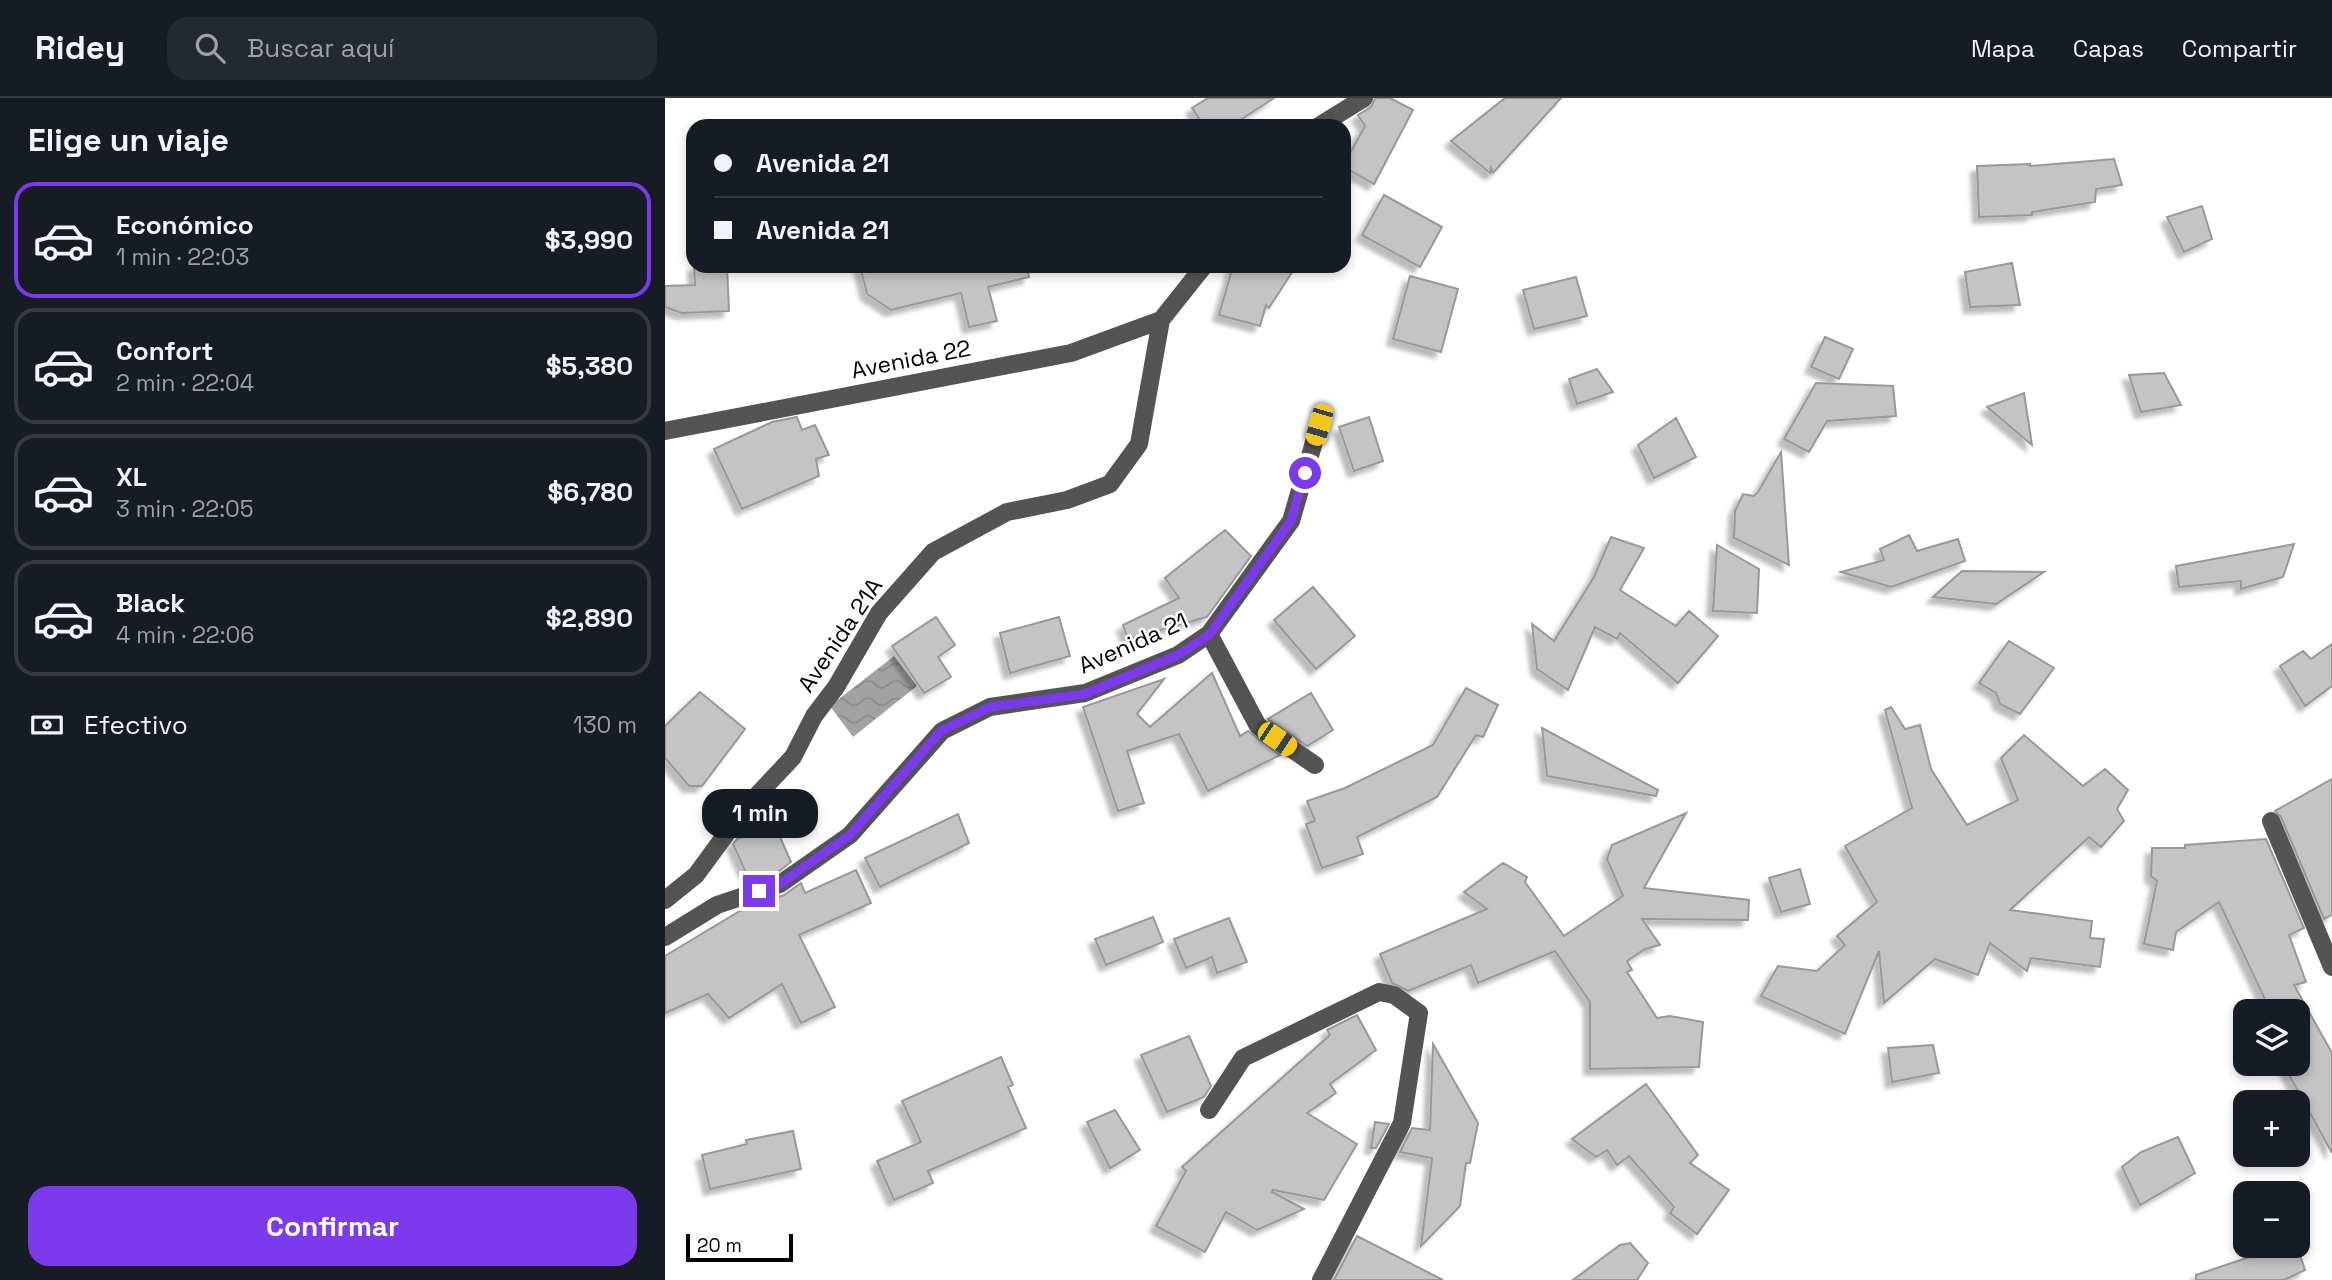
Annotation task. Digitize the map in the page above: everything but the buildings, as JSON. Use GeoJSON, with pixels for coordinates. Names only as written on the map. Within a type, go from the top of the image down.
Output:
{"type":"FeatureCollection","features":[{"type":"Feature","properties":{"kind":"street"},"geometry":{"type":"LineString","coordinates":[[1330,119],[1364,98]]}},
{"type":"Feature","properties":{"kind":"street"},"geometry":{"type":"LineString","coordinates":[[1161,320],[1198,273]]}},
{"type":"Feature","properties":{"kind":"street","name":"Avenida 22"},"geometry":{"type":"LineString","coordinates":[[665,431],[1071,353],[1161,320]]}},
{"type":"Feature","properties":{"kind":"street","name":"Avenida 21A"},"geometry":{"type":"LineString","coordinates":[[665,900],[696,875],[746,807],[793,757],[814,716],[836,687],[879,613],[933,552],[1007,512],[1067,500],[1110,484],[1139,444],[1161,320]]}},
{"type":"Feature","properties":{"kind":"street","name":"Avenida 21"},"geometry":{"type":"LineString","coordinates":[[665,937],[717,905],[780,884],[850,835],[941,731],[990,707],[1085,694],[1178,655],[1209,635],[1291,521],[1319,425]]}},
{"type":"Feature","properties":{"kind":"street"},"geometry":{"type":"LineString","coordinates":[[1209,635],[1258,726],[1315,765]]}},
{"type":"Feature","properties":{"kind":"street"},"geometry":{"type":"LineString","coordinates":[[2271,821],[2332,967]]}},
{"type":"Feature","properties":{"kind":"street"},"geometry":{"type":"LineString","coordinates":[[1209,1110],[1243,1058],[1379,992],[1394,995],[1419,1013],[1402,1123],[1321,1280]]}},
{"type":"Feature","properties":{"kind":"water"},"geometry":{"type":"Polygon","coordinates":[[[894,656],[917,686],[853,737],[830,706],[894,656]]]}},
{"type":"Feature","properties":{"kind":"route"},"geometry":{"type":"LineString","coordinates":[[759,891],[780,884],[850,835],[941,731],[990,707],[1085,694],[1178,655],[1209,635],[1291,521],[1305,473]]}}]}
